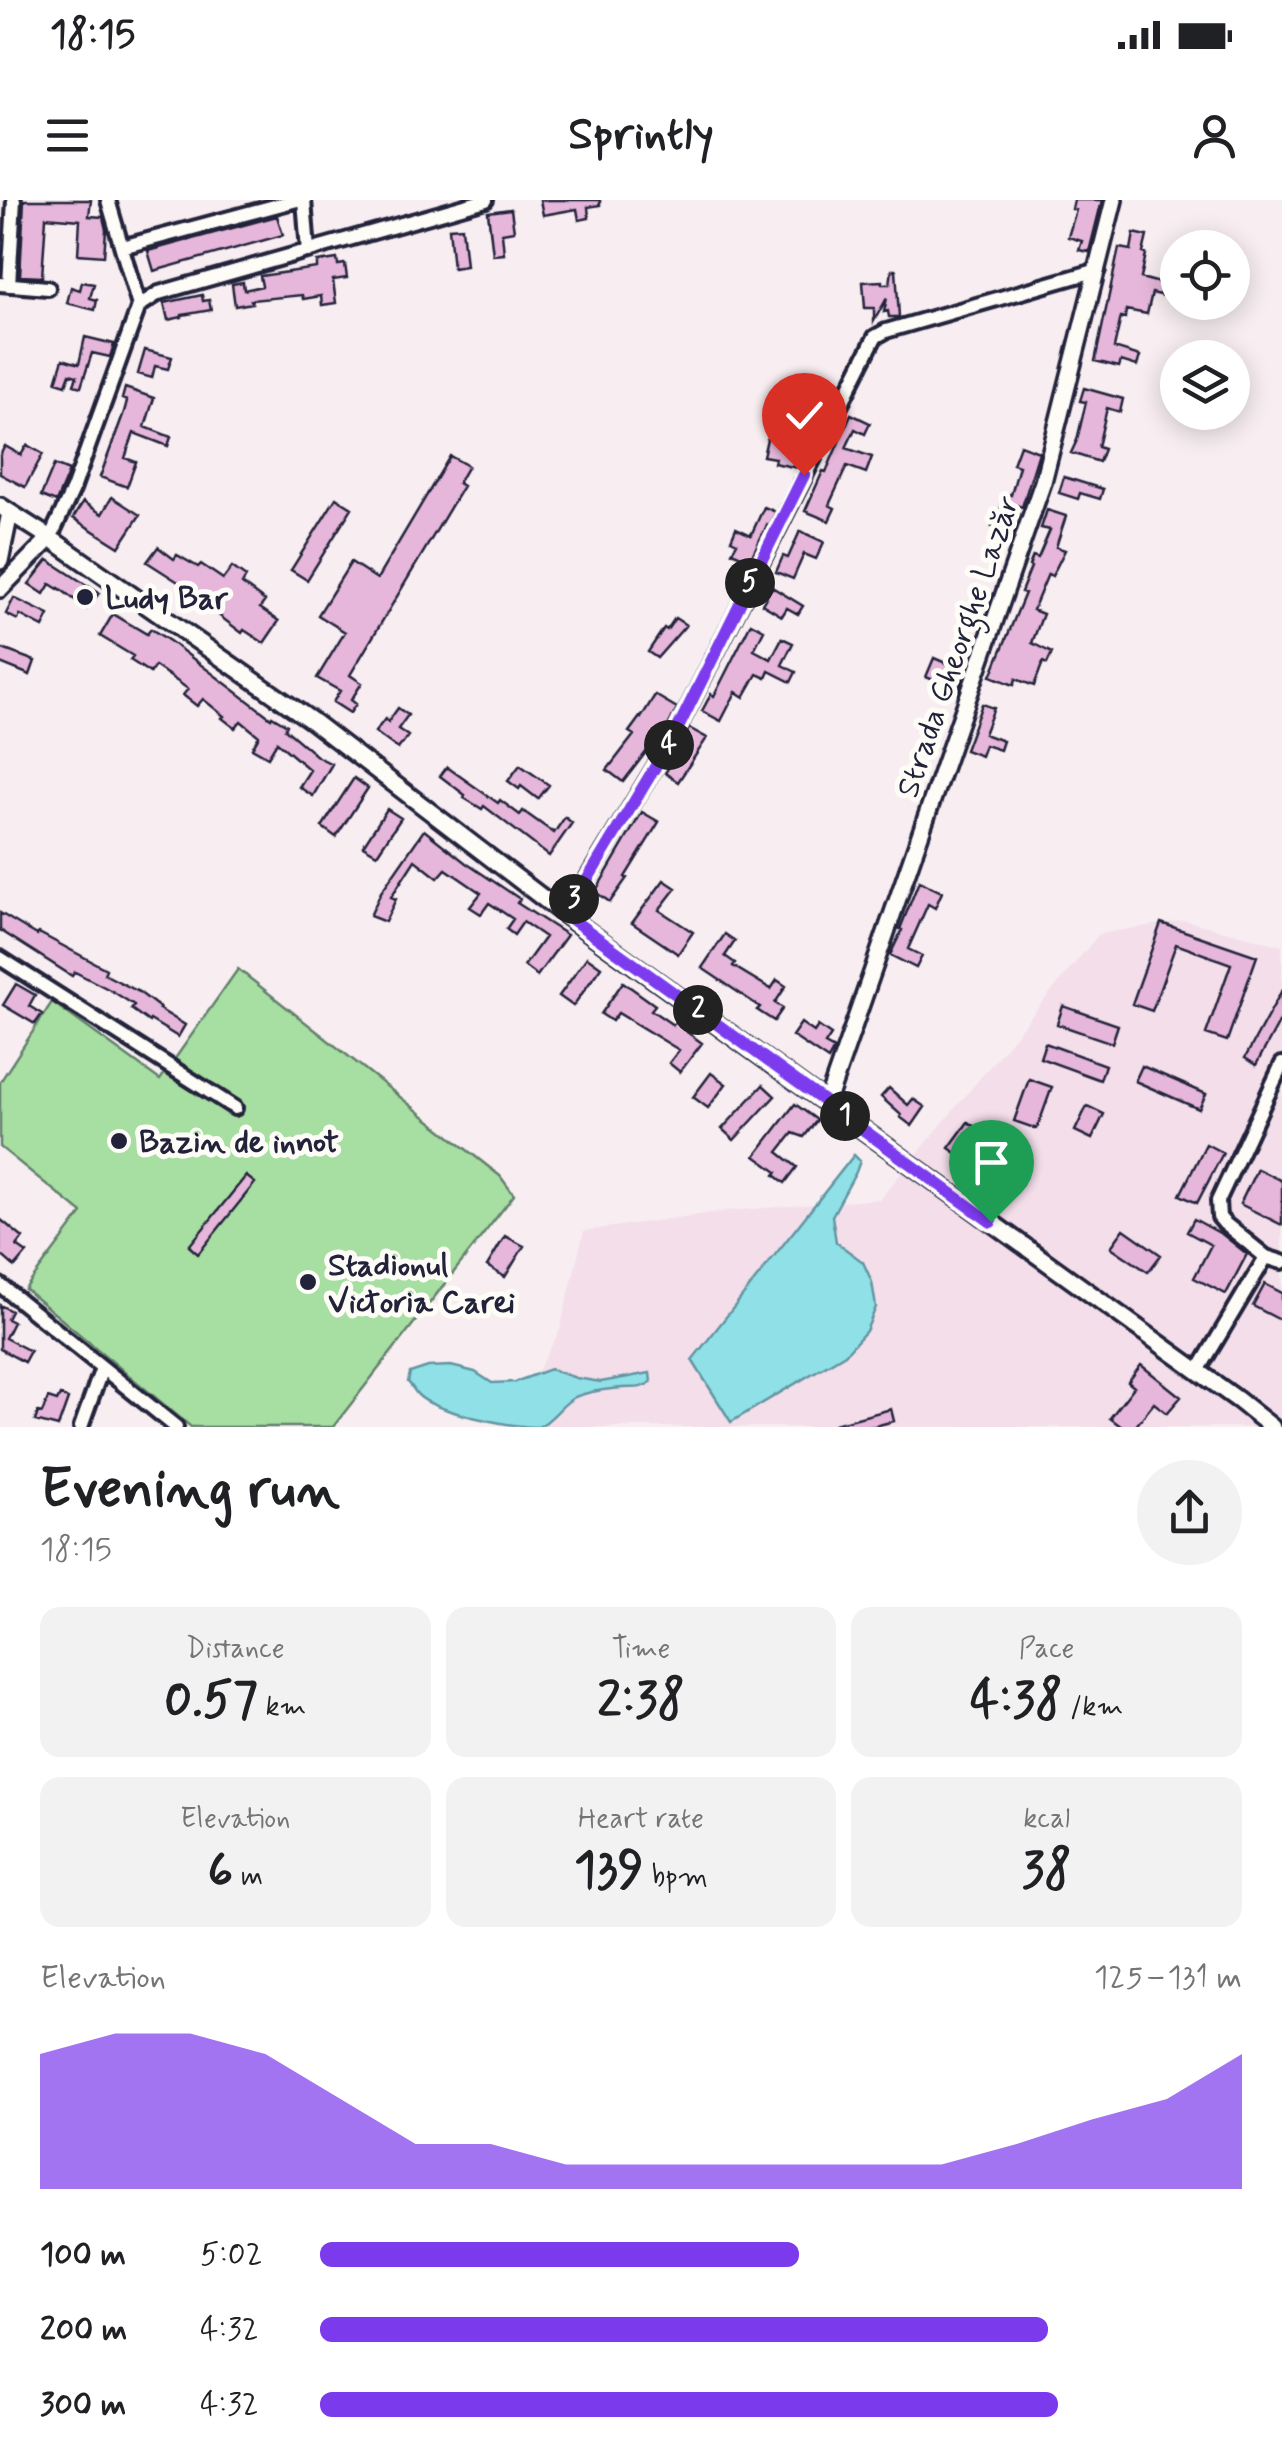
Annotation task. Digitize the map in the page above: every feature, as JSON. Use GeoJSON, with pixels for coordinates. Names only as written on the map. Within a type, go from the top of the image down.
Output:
{"type":"FeatureCollection","features":[{"type":"Feature","properties":{"kind":"main road","name":"Strada Gheorghe Lazăr"},"geometry":{"type":"LineString","coordinates":[[827,1102],[1044,482],[1114,200]]}},
{"type":"Feature","properties":{"kind":"main road"},"geometry":{"type":"LineString","coordinates":[[0,561],[5,509],[312,721],[566,915],[1272,1427]]}},
{"type":"Feature","properties":{"kind":"main road"},"geometry":{"type":"LineString","coordinates":[[0,589],[50,538]]}},
{"type":"Feature","properties":{"kind":"street"},"geometry":{"type":"LineString","coordinates":[[14,200],[4,285],[48,288]]}},
{"type":"Feature","properties":{"kind":"street"},"geometry":{"type":"LineString","coordinates":[[50,538],[74,489],[138,306],[108,200]]}},
{"type":"Feature","properties":{"kind":"street"},"geometry":{"type":"LineString","coordinates":[[122,247],[300,200],[308,251]]}},
{"type":"Feature","properties":{"kind":"street"},"geometry":{"type":"LineString","coordinates":[[138,306],[159,293],[486,200]]}},
{"type":"Feature","properties":{"kind":"street"},"geometry":{"type":"LineString","coordinates":[[566,915],[675,734],[874,338],[886,331],[1098,270]]}},
{"type":"Feature","properties":{"kind":"street"},"geometry":{"type":"LineString","coordinates":[[0,958],[235,1108]]}},
{"type":"Feature","properties":{"kind":"street"},"geometry":{"type":"LineString","coordinates":[[1282,1064],[1218,1201],[1219,1217],[1224,1223],[1266,1258],[1282,1262]]}},
{"type":"Feature","properties":{"kind":"street"},"geometry":{"type":"LineString","coordinates":[[1198,1371],[1266,1258]]}},
{"type":"Feature","properties":{"kind":"street"},"geometry":{"type":"LineString","coordinates":[[0,1285],[176,1427]]}},
{"type":"Feature","properties":{"kind":"street"},"geometry":{"type":"LineString","coordinates":[[81,1427],[102,1368]]}},
{"type":"Feature","properties":{"kind":"shaded area"},"geometry":{"type":"Polygon","coordinates":[[[1184,920],[1282,946],[1282,1427],[508,1427],[560,1330],[584,1231],[726,1211],[880,1199],[1099,934],[1184,920]]]}},
{"type":"Feature","properties":{"kind":"green space"},"geometry":{"type":"Polygon","coordinates":[[[238,969],[500,1176],[514,1195],[333,1427],[191,1427],[25,1289],[82,1213],[0,1147],[0,1082],[52,1002],[160,1080],[238,969]]]}},
{"type":"Feature","properties":{"kind":"water"},"geometry":{"type":"Polygon","coordinates":[[[854,1155],[860,1161],[832,1216],[836,1242],[863,1262],[872,1282],[876,1307],[866,1331],[845,1354],[731,1422],[692,1360],[854,1155]]]}},
{"type":"Feature","properties":{"kind":"water"},"geometry":{"type":"Polygon","coordinates":[[[451,1366],[475,1372],[492,1383],[515,1382],[550,1369],[601,1382],[650,1373],[651,1382],[580,1395],[538,1427],[476,1418],[441,1408],[418,1395],[408,1382],[410,1373],[451,1366]]]}},
{"type":"Feature","properties":{"kind":"building"},"geometry":{"type":"Polygon","coordinates":[[[24,200],[91,200],[89,216],[103,217],[104,256],[78,254],[80,220],[46,217],[42,277],[20,276],[24,200]]]}},
{"type":"Feature","properties":{"kind":"building"},"geometry":{"type":"Polygon","coordinates":[[[540,200],[600,200],[600,205],[588,207],[589,218],[579,220],[577,209],[543,215],[540,200]]]}},
{"type":"Feature","properties":{"kind":"building"},"geometry":{"type":"Polygon","coordinates":[[[1074,200],[1102,200],[1089,252],[1079,250],[1082,241],[1068,237],[1076,210],[1072,209],[1074,200]]]}},
{"type":"Feature","properties":{"kind":"building"},"geometry":{"type":"Polygon","coordinates":[[[511,209],[514,231],[502,233],[504,254],[493,255],[488,212],[511,209]]]}},
{"type":"Feature","properties":{"kind":"building"},"geometry":{"type":"Polygon","coordinates":[[[277,216],[283,235],[154,271],[148,251],[277,216]]]}},
{"type":"Feature","properties":{"kind":"building"},"geometry":{"type":"Polygon","coordinates":[[[462,227],[466,266],[453,268],[449,228],[462,227]]]}},
{"type":"Feature","properties":{"kind":"building"},"geometry":{"type":"Polygon","coordinates":[[[1134,233],[1147,236],[1141,278],[1160,283],[1160,295],[1152,293],[1147,314],[1126,310],[1125,318],[1121,317],[1114,348],[1140,356],[1137,366],[1121,361],[1119,367],[1095,361],[1119,248],[1131,250],[1134,233]]]}},
{"type":"Feature","properties":{"kind":"building"},"geometry":{"type":"Polygon","coordinates":[[[337,259],[338,265],[345,264],[347,278],[333,280],[336,303],[322,305],[321,296],[303,299],[302,295],[251,300],[252,303],[235,306],[232,284],[243,282],[244,290],[262,286],[260,276],[317,268],[317,262],[337,259]]]}},
{"type":"Feature","properties":{"kind":"building"},"geometry":{"type":"Polygon","coordinates":[[[892,270],[896,270],[899,317],[889,317],[888,311],[884,312],[887,298],[874,321],[874,308],[865,308],[863,282],[890,284],[892,270]]]}},
{"type":"Feature","properties":{"kind":"building"},"geometry":{"type":"Polygon","coordinates":[[[82,282],[94,284],[90,298],[97,300],[95,310],[67,303],[71,287],[80,290],[82,282]]]}},
{"type":"Feature","properties":{"kind":"building"},"geometry":{"type":"Polygon","coordinates":[[[202,295],[203,301],[209,300],[211,310],[168,320],[164,303],[202,295]]]}},
{"type":"Feature","properties":{"kind":"building"},"geometry":{"type":"Polygon","coordinates":[[[85,337],[114,344],[110,357],[92,353],[81,387],[74,385],[77,376],[70,374],[66,385],[56,382],[63,359],[79,364],[85,337]]]}},
{"type":"Feature","properties":{"kind":"building"},"geometry":{"type":"Polygon","coordinates":[[[145,350],[172,357],[168,369],[155,366],[152,378],[138,374],[145,350]]]}},
{"type":"Feature","properties":{"kind":"building"},"geometry":{"type":"Polygon","coordinates":[[[125,388],[154,398],[145,427],[171,437],[168,446],[134,433],[125,458],[136,462],[127,487],[100,477],[124,412],[125,388]]]}},
{"type":"Feature","properties":{"kind":"building"},"geometry":{"type":"Polygon","coordinates":[[[1084,388],[1123,399],[1120,412],[1107,408],[1098,447],[1104,449],[1099,462],[1071,453],[1086,402],[1080,401],[1084,388]]]}},
{"type":"Feature","properties":{"kind":"building"},"geometry":{"type":"Polygon","coordinates":[[[851,414],[870,423],[865,434],[855,429],[846,448],[872,457],[866,473],[847,466],[829,505],[835,508],[829,521],[805,511],[851,414]]]}},
{"type":"Feature","properties":{"kind":"building"},"geometry":{"type":"Polygon","coordinates":[[[770,426],[806,429],[805,453],[798,468],[774,463],[775,458],[763,456],[770,426]]]}},
{"type":"Feature","properties":{"kind":"building"},"geometry":{"type":"Polygon","coordinates":[[[27,445],[43,454],[25,487],[0,474],[0,455],[5,446],[21,455],[27,445]]]}},
{"type":"Feature","properties":{"kind":"building"},"geometry":{"type":"Polygon","coordinates":[[[1020,445],[1039,452],[1022,507],[1016,505],[1009,523],[1016,526],[1010,543],[1004,541],[1007,534],[992,527],[1007,494],[1011,495],[1019,466],[1013,464],[1020,445]]]}},
{"type":"Feature","properties":{"kind":"building"},"geometry":{"type":"Polygon","coordinates":[[[450,456],[468,466],[458,483],[463,486],[350,675],[362,683],[351,700],[356,704],[350,713],[333,702],[340,691],[317,678],[345,632],[318,615],[351,562],[377,579],[450,456]]]}},
{"type":"Feature","properties":{"kind":"building"},"geometry":{"type":"Polygon","coordinates":[[[54,465],[69,471],[56,502],[41,496],[54,465]]]}},
{"type":"Feature","properties":{"kind":"building"},"geometry":{"type":"Polygon","coordinates":[[[1064,477],[1103,489],[1100,499],[1080,493],[1078,499],[1059,493],[1064,477]]]}},
{"type":"Feature","properties":{"kind":"building"},"geometry":{"type":"Polygon","coordinates":[[[112,497],[140,515],[119,547],[73,518],[83,502],[102,514],[112,497]]]}},
{"type":"Feature","properties":{"kind":"building"},"geometry":{"type":"Polygon","coordinates":[[[336,498],[352,508],[307,580],[291,570],[336,498]]]}},
{"type":"Feature","properties":{"kind":"building"},"geometry":{"type":"Polygon","coordinates":[[[764,507],[776,512],[750,560],[732,552],[737,543],[731,540],[736,528],[751,535],[764,507]]]}},
{"type":"Feature","properties":{"kind":"building"},"geometry":{"type":"Polygon","coordinates":[[[1047,510],[1066,516],[1056,547],[1065,550],[1052,576],[1048,574],[1033,610],[1043,614],[1032,643],[1052,653],[1047,664],[1043,662],[1034,686],[1016,679],[1014,685],[991,676],[1025,593],[1021,592],[1033,556],[1038,558],[1050,530],[1041,528],[1047,510]]]}},
{"type":"Feature","properties":{"kind":"building"},"geometry":{"type":"Polygon","coordinates":[[[800,531],[824,542],[816,559],[804,554],[793,579],[776,572],[783,556],[788,558],[800,531]]]}},
{"type":"Feature","properties":{"kind":"building"},"geometry":{"type":"Polygon","coordinates":[[[158,547],[174,559],[177,555],[198,567],[201,564],[223,579],[232,567],[246,577],[242,584],[265,601],[260,608],[279,621],[264,643],[244,630],[242,633],[205,605],[208,601],[147,562],[158,547]]]}},
{"type":"Feature","properties":{"kind":"building"},"geometry":{"type":"Polygon","coordinates":[[[48,560],[99,593],[87,609],[50,584],[44,594],[29,584],[48,560]]]}},
{"type":"Feature","properties":{"kind":"building"},"geometry":{"type":"Polygon","coordinates":[[[772,587],[803,606],[798,614],[787,608],[782,616],[762,604],[772,587]]]}},
{"type":"Feature","properties":{"kind":"building"},"geometry":{"type":"Polygon","coordinates":[[[14,598],[49,615],[43,627],[20,615],[18,620],[6,614],[14,598]]]}},
{"type":"Feature","properties":{"kind":"building"},"geometry":{"type":"Polygon","coordinates":[[[113,614],[147,634],[151,629],[171,642],[271,718],[287,725],[285,729],[332,764],[313,796],[299,787],[310,770],[277,742],[268,757],[252,748],[259,736],[241,721],[235,728],[203,699],[197,706],[183,695],[188,689],[155,666],[150,673],[130,660],[133,656],[100,636],[113,614]]]}},
{"type":"Feature","properties":{"kind":"building"},"geometry":{"type":"Polygon","coordinates":[[[675,618],[686,625],[657,658],[648,652],[675,618]]]}},
{"type":"Feature","properties":{"kind":"building"},"geometry":{"type":"Polygon","coordinates":[[[751,623],[764,630],[754,650],[771,659],[782,638],[793,643],[782,665],[796,672],[791,682],[769,671],[766,678],[757,674],[744,697],[736,692],[721,721],[702,711],[711,694],[714,696],[751,623]]]}},
{"type":"Feature","properties":{"kind":"building"},"geometry":{"type":"Polygon","coordinates":[[[0,648],[35,661],[30,675],[0,663],[0,648]]]}},
{"type":"Feature","properties":{"kind":"building"},"geometry":{"type":"Polygon","coordinates":[[[934,658],[955,667],[952,673],[963,678],[958,690],[926,677],[934,658]]]}},
{"type":"Feature","properties":{"kind":"building"},"geometry":{"type":"Polygon","coordinates":[[[655,695],[677,708],[666,730],[623,782],[607,770],[634,735],[629,732],[655,695]]]}},
{"type":"Feature","properties":{"kind":"building"},"geometry":{"type":"Polygon","coordinates":[[[982,704],[994,708],[984,734],[1003,741],[1000,750],[985,745],[981,756],[965,750],[982,704]]]}},
{"type":"Feature","properties":{"kind":"building"},"geometry":{"type":"Polygon","coordinates":[[[398,708],[408,715],[398,729],[408,736],[398,749],[375,732],[398,708]]]}},
{"type":"Feature","properties":{"kind":"building"},"geometry":{"type":"Polygon","coordinates":[[[689,728],[707,738],[678,782],[665,773],[689,728]]]}},
{"type":"Feature","properties":{"kind":"building"},"geometry":{"type":"Polygon","coordinates":[[[520,765],[549,785],[538,799],[508,781],[520,765]]]}},
{"type":"Feature","properties":{"kind":"building"},"geometry":{"type":"Polygon","coordinates":[[[447,767],[498,803],[500,800],[520,815],[523,811],[554,833],[565,817],[572,823],[549,856],[484,806],[482,809],[464,798],[440,776],[447,767]]]}},
{"type":"Feature","properties":{"kind":"building"},"geometry":{"type":"Polygon","coordinates":[[[354,778],[368,788],[336,837],[322,827],[354,778]]]}},
{"type":"Feature","properties":{"kind":"building"},"geometry":{"type":"Polygon","coordinates":[[[387,809],[401,818],[377,854],[363,846],[387,809]]]}},
{"type":"Feature","properties":{"kind":"building"},"geometry":{"type":"Polygon","coordinates":[[[642,812],[659,822],[610,902],[595,892],[642,812]]]}},
{"type":"Feature","properties":{"kind":"building"},"geometry":{"type":"Polygon","coordinates":[[[424,830],[520,899],[517,903],[567,935],[537,976],[524,966],[545,937],[523,922],[514,935],[506,929],[513,919],[489,903],[481,914],[470,907],[481,893],[446,869],[438,878],[415,860],[391,897],[396,899],[385,922],[370,916],[381,892],[424,830]]]}},
{"type":"Feature","properties":{"kind":"building"},"geometry":{"type":"Polygon","coordinates":[[[664,880],[676,888],[659,910],[693,932],[678,954],[632,923],[664,880]]]}},
{"type":"Feature","properties":{"kind":"building"},"geometry":{"type":"Polygon","coordinates":[[[919,881],[942,892],[935,908],[928,904],[908,949],[922,956],[916,968],[890,955],[919,881]]]}},
{"type":"Feature","properties":{"kind":"building"},"geometry":{"type":"Polygon","coordinates":[[[0,913],[106,969],[104,974],[139,992],[185,1025],[178,1037],[149,1022],[131,1009],[134,1005],[112,991],[75,972],[72,976],[0,930],[0,913]]]}},
{"type":"Feature","properties":{"kind":"building"},"geometry":{"type":"Polygon","coordinates":[[[1161,923],[1257,956],[1227,1041],[1206,1034],[1231,964],[1176,944],[1152,1011],[1132,1004],[1161,923]]]}},
{"type":"Feature","properties":{"kind":"building"},"geometry":{"type":"Polygon","coordinates":[[[725,934],[735,941],[725,956],[735,963],[733,966],[771,989],[777,980],[786,986],[775,1003],[783,1008],[774,1021],[702,968],[725,934]]]}},
{"type":"Feature","properties":{"kind":"building"},"geometry":{"type":"Polygon","coordinates":[[[587,957],[601,967],[573,1006],[559,996],[587,957]]]}},
{"type":"Feature","properties":{"kind":"building"},"geometry":{"type":"Polygon","coordinates":[[[623,982],[655,1005],[651,1010],[673,1025],[676,1020],[689,1028],[687,1032],[702,1043],[680,1072],[669,1063],[679,1050],[618,1013],[612,1021],[601,1014],[623,982]]]}},
{"type":"Feature","properties":{"kind":"building"},"geometry":{"type":"Polygon","coordinates":[[[16,984],[35,995],[29,1006],[42,1014],[35,1024],[3,1005],[16,984]]]}},
{"type":"Feature","properties":{"kind":"building"},"geometry":{"type":"Polygon","coordinates":[[[1282,990],[1282,1017],[1256,1065],[1245,1058],[1282,990]]]}},
{"type":"Feature","properties":{"kind":"building"},"geometry":{"type":"Polygon","coordinates":[[[1063,1006],[1118,1025],[1112,1043],[1057,1024],[1063,1006]]]}},
{"type":"Feature","properties":{"kind":"building"},"geometry":{"type":"Polygon","coordinates":[[[801,1023],[814,1032],[818,1026],[831,1035],[825,1044],[834,1049],[828,1060],[792,1036],[801,1023]]]}},
{"type":"Feature","properties":{"kind":"building"},"geometry":{"type":"Polygon","coordinates":[[[1045,1043],[1105,1065],[1100,1080],[1040,1058],[1045,1043]]]}},
{"type":"Feature","properties":{"kind":"building"},"geometry":{"type":"Polygon","coordinates":[[[1142,1066],[1206,1094],[1199,1109],[1135,1081],[1142,1066]]]}},
{"type":"Feature","properties":{"kind":"building"},"geometry":{"type":"Polygon","coordinates":[[[711,1073],[726,1084],[708,1108],[693,1097],[711,1073]]]}},
{"type":"Feature","properties":{"kind":"building"},"geometry":{"type":"Polygon","coordinates":[[[1029,1079],[1052,1087],[1037,1129],[1014,1121],[1029,1079]]]}},
{"type":"Feature","properties":{"kind":"building"},"geometry":{"type":"Polygon","coordinates":[[[763,1085],[775,1096],[734,1140],[722,1129],[763,1085]]]}},
{"type":"Feature","properties":{"kind":"building"},"geometry":{"type":"Polygon","coordinates":[[[889,1088],[908,1105],[913,1099],[925,1107],[912,1126],[881,1097],[889,1088]]]}},
{"type":"Feature","properties":{"kind":"building"},"geometry":{"type":"Polygon","coordinates":[[[795,1104],[817,1120],[804,1137],[793,1133],[778,1152],[797,1167],[785,1183],[755,1156],[795,1104]]]}},
{"type":"Feature","properties":{"kind":"building"},"geometry":{"type":"Polygon","coordinates":[[[1087,1106],[1104,1114],[1092,1139],[1075,1131],[1087,1106]]]}},
{"type":"Feature","properties":{"kind":"building"},"geometry":{"type":"Polygon","coordinates":[[[968,1122],[985,1134],[966,1160],[949,1148],[968,1122]]]}},
{"type":"Feature","properties":{"kind":"building"},"geometry":{"type":"Polygon","coordinates":[[[1206,1144],[1223,1153],[1197,1203],[1180,1195],[1206,1144]]]}},
{"type":"Feature","properties":{"kind":"building"},"geometry":{"type":"Polygon","coordinates":[[[1257,1169],[1282,1181],[1282,1225],[1240,1204],[1257,1169]]]}},
{"type":"Feature","properties":{"kind":"building"},"geometry":{"type":"Polygon","coordinates":[[[246,1176],[255,1183],[198,1254],[189,1246],[246,1176]]]}},
{"type":"Feature","properties":{"kind":"building"},"geometry":{"type":"Polygon","coordinates":[[[0,1219],[23,1238],[17,1246],[27,1253],[15,1267],[0,1254],[0,1219]]]}},
{"type":"Feature","properties":{"kind":"building"},"geometry":{"type":"Polygon","coordinates":[[[1194,1219],[1247,1254],[1226,1294],[1194,1278],[1211,1245],[1187,1232],[1194,1219]]]}},
{"type":"Feature","properties":{"kind":"building"},"geometry":{"type":"Polygon","coordinates":[[[1124,1229],[1161,1255],[1148,1272],[1111,1247],[1124,1229]]]}},
{"type":"Feature","properties":{"kind":"building"},"geometry":{"type":"Polygon","coordinates":[[[505,1236],[524,1246],[505,1277],[487,1266],[505,1236]]]}},
{"type":"Feature","properties":{"kind":"building"},"geometry":{"type":"Polygon","coordinates":[[[1265,1284],[1282,1293],[1282,1321],[1253,1306],[1265,1284]]]}},
{"type":"Feature","properties":{"kind":"building"},"geometry":{"type":"Polygon","coordinates":[[[0,1305],[11,1311],[7,1319],[13,1322],[5,1338],[30,1351],[24,1362],[0,1349],[0,1305]]]}},
{"type":"Feature","properties":{"kind":"building"},"geometry":{"type":"Polygon","coordinates":[[[1141,1365],[1181,1397],[1167,1413],[1154,1403],[1135,1427],[1122,1427],[1110,1418],[1134,1387],[1128,1382],[1141,1365]]]}},
{"type":"Feature","properties":{"kind":"building"},"geometry":{"type":"Polygon","coordinates":[[[60,1395],[68,1399],[58,1427],[35,1421],[48,1398],[57,1401],[60,1395]]]}},
{"type":"Feature","properties":{"kind":"building"},"geometry":{"type":"Polygon","coordinates":[[[891,1409],[894,1421],[871,1427],[834,1424],[891,1409]]]}},
{"type":"Feature","properties":{"kind":"place","name":"Ludy Bar"},"geometry":{"type":"Point","coordinates":[85,597]}},
{"type":"Feature","properties":{"kind":"place","name":"Bazin de innot"},"geometry":{"type":"Point","coordinates":[119,1141]}},
{"type":"Feature","properties":{"kind":"place","name":"Stadionul Victoria Carei"},"geometry":{"type":"Point","coordinates":[308,1282]}},
{"type":"Feature","properties":{"kind":"route"},"geometry":{"type":"LineString","coordinates":[[804,475],[675,734],[566,915],[991,1222]]}}]}
